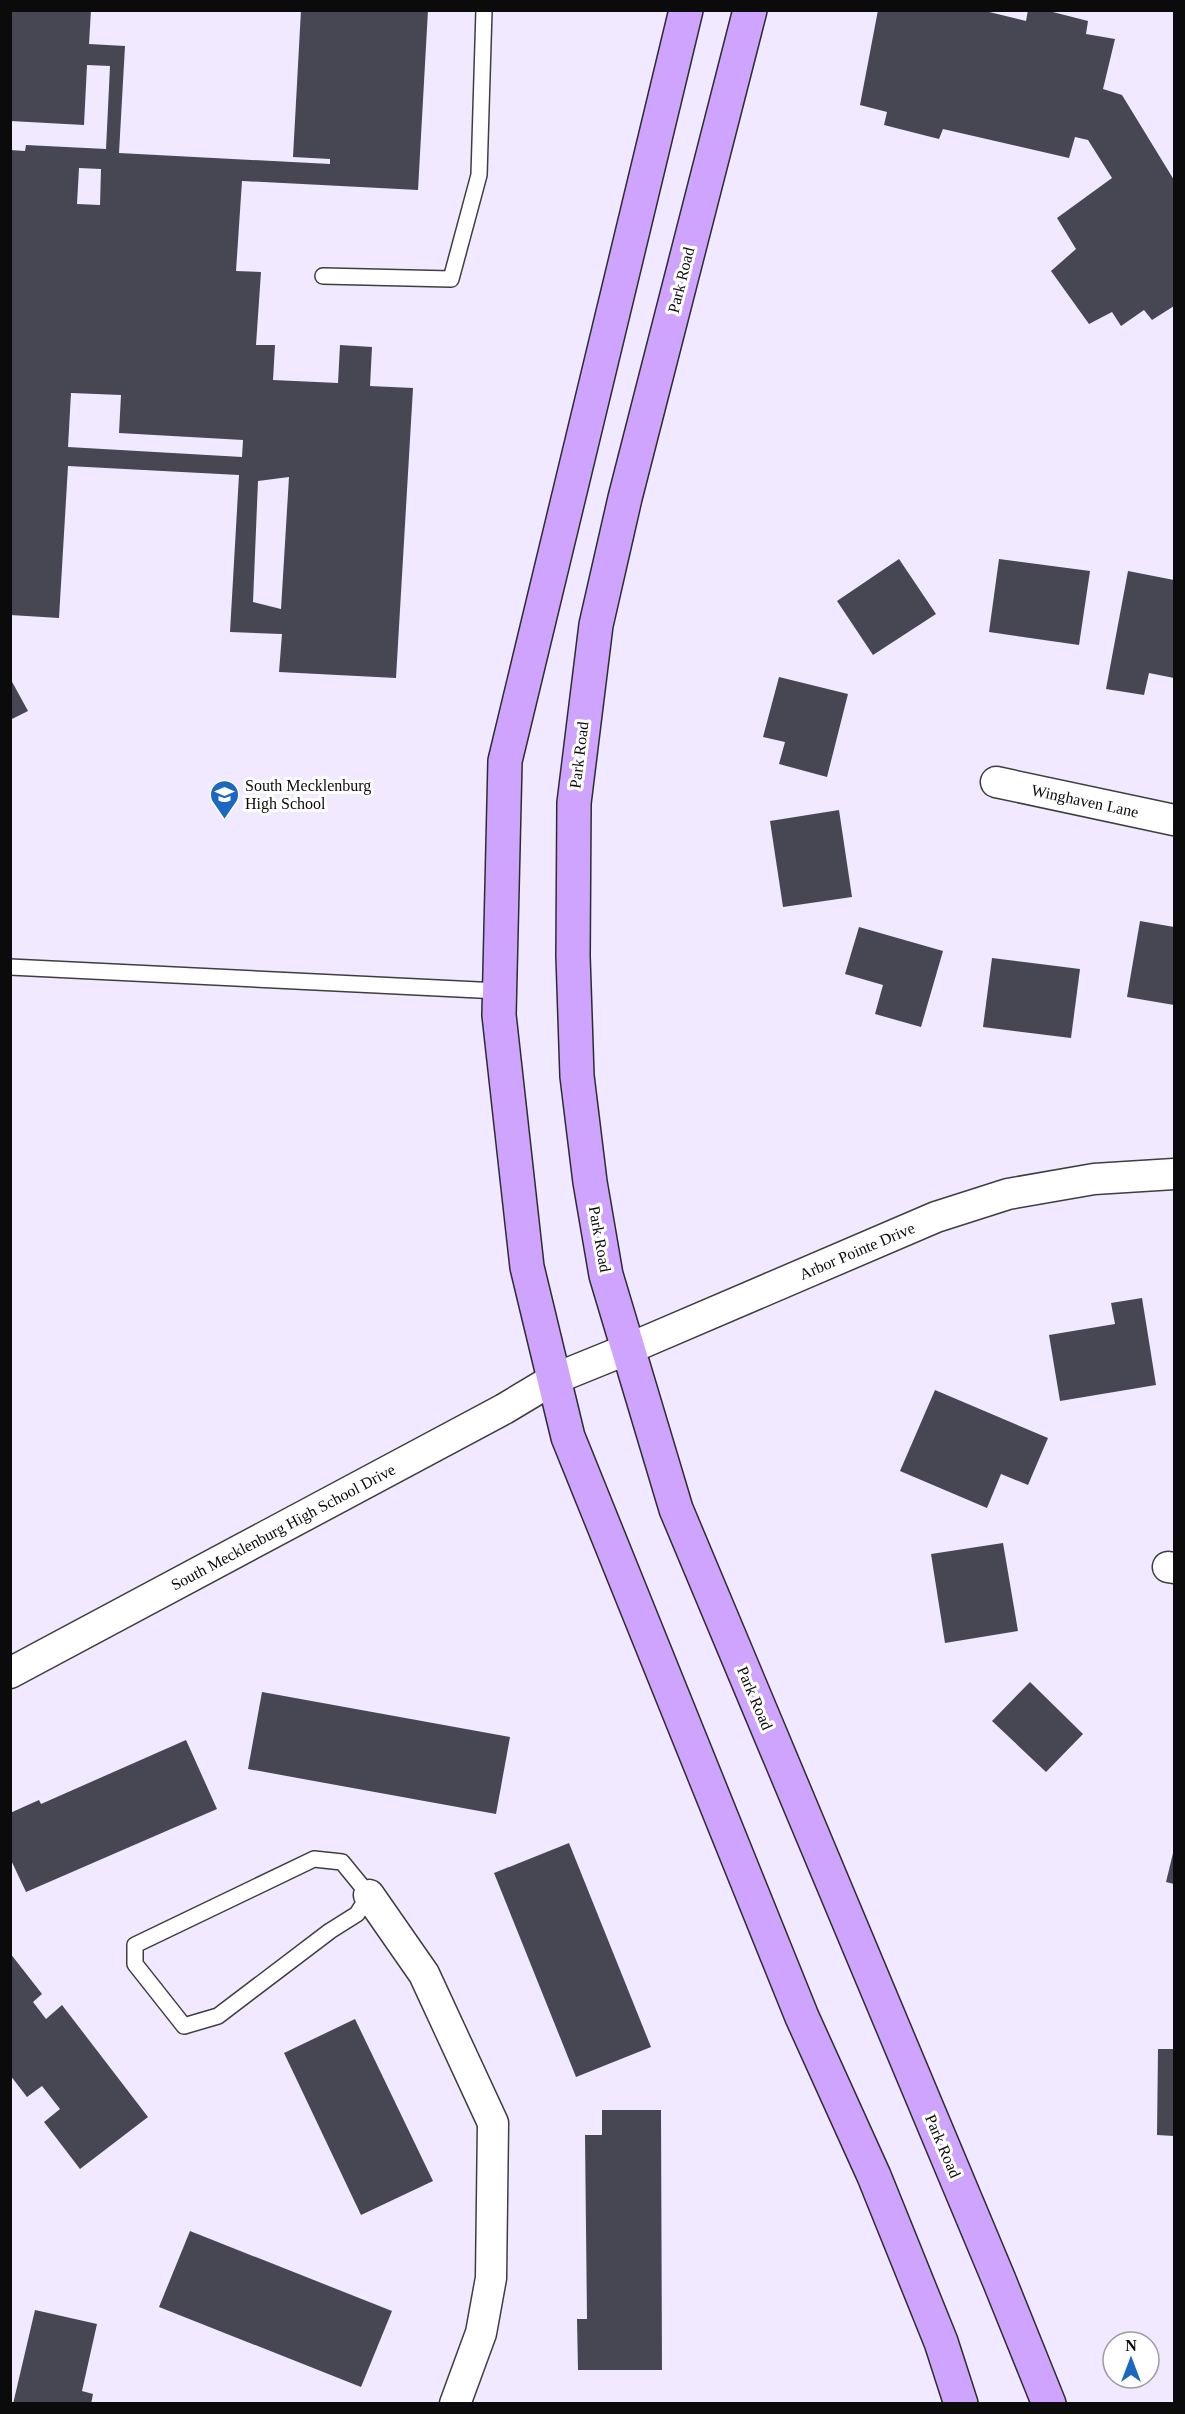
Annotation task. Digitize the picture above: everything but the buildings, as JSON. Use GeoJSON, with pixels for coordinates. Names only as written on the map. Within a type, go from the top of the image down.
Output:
{"type":"FeatureCollection","features":[{"type":"Feature","properties":{"kind":"main road"},"geometry":{"type":"LineString","coordinates":[[686,10],[505,761],[499,1015],[527,1267],[566,1429],[577,1459],[802,2017],[874,2176],[940,2342],[961,2403]]}},
{"type":"Feature","properties":{"kind":"main road","name":"Park Road"},"geometry":{"type":"LineString","coordinates":[[750,10],[628,486],[596,625],[574,803],[573,956],[577,1076],[590,1182],[606,1275],[676,1509],[1049,2403]]}},
{"type":"Feature","properties":{"kind":"street","name":"Winghaven Lane"},"geometry":{"type":"LineString","coordinates":[[996,782],[1174,820]]}},
{"type":"Feature","properties":{"kind":"street","name":"Arbor Pointe Drive"},"geometry":{"type":"LineString","coordinates":[[554,1379],[936,1217],[1008,1194],[1094,1179],[1174,1174]]}},
{"type":"Feature","properties":{"kind":"street","name":"South Mecklenburg High School Drive"},"geometry":{"type":"LineString","coordinates":[[10,1673],[504,1409],[554,1379]]}},
{"type":"Feature","properties":{"kind":"street"},"geometry":{"type":"LineString","coordinates":[[369,1895],[424,1974],[493,2123],[491,2278],[481,2333],[455,2403]]}},
{"type":"Feature","properties":{"kind":"lane"},"geometry":{"type":"LineString","coordinates":[[324,276],[451,279],[479,175],[484,10]]}},
{"type":"Feature","properties":{"kind":"lane"},"geometry":{"type":"LineString","coordinates":[[10,967],[499,991]]}},
{"type":"Feature","properties":{"kind":"lane"},"geometry":{"type":"LineString","coordinates":[[314,1859],[342,1862],[369,1895],[357,1914],[330,1931],[218,2016],[206,2020],[183,2026],[135,1964],[135,1945],[314,1859]]}},
{"type":"Feature","properties":{"kind":"place","name":"South Mecklenburg High School"},"geometry":{"type":"Point","coordinates":[224,820]}}]}
